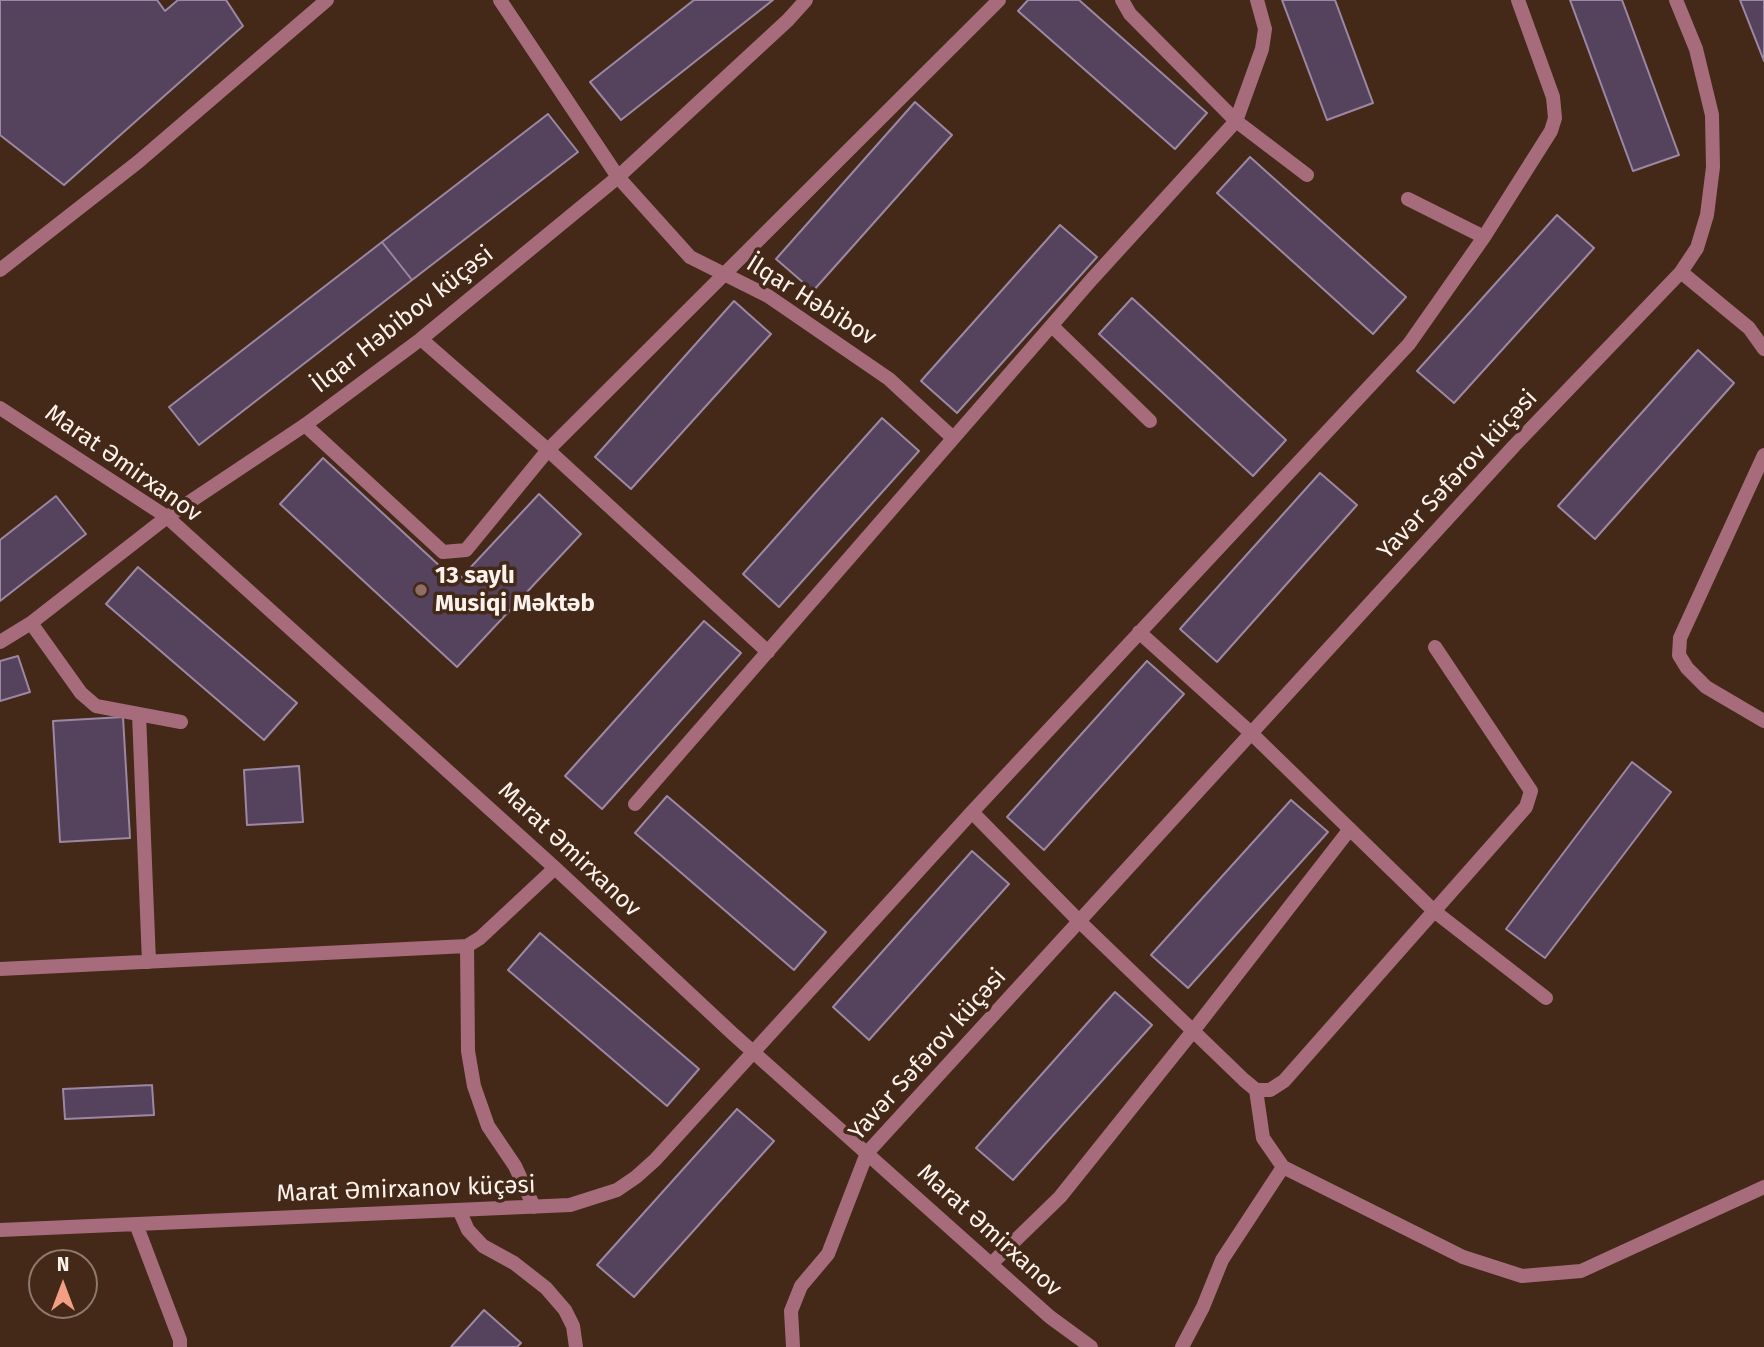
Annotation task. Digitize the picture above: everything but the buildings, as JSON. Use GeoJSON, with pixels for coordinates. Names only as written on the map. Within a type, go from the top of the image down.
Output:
{"type":"FeatureCollection","features":[{"type":"Feature","properties":{"kind":"street"},"geometry":{"type":"LineString","coordinates":[[0,270],[138,162],[327,0]]}},
{"type":"Feature","properties":{"kind":"street","name":"İlqar Həbibov"},"geometry":{"type":"LineString","coordinates":[[500,0],[618,177],[690,257],[768,296],[889,379],[953,438]]}},
{"type":"Feature","properties":{"kind":"street","name":"İlqar Həbibov küçəsi"},"geometry":{"type":"LineString","coordinates":[[0,642],[31,623],[167,517],[305,425],[421,339],[618,177],[788,20],[806,0]]}},
{"type":"Feature","properties":{"kind":"street"},"geometry":{"type":"LineString","coordinates":[[305,425],[443,552],[466,550],[548,450],[999,0]]}},
{"type":"Feature","properties":{"kind":"street"},"geometry":{"type":"LineString","coordinates":[[1122,0],[1130,14],[1236,121],[1307,175]]}},
{"type":"Feature","properties":{"kind":"street"},"geometry":{"type":"LineString","coordinates":[[635,804],[953,438],[1236,121],[1262,49],[1265,29],[1257,0]]}},
{"type":"Feature","properties":{"kind":"street"},"geometry":{"type":"LineString","coordinates":[[754,1051],[972,812],[1409,344],[1484,237],[1551,131],[1555,118],[1553,97],[1518,0]]}},
{"type":"Feature","properties":{"kind":"street","name":"Yavər Səfərov küçəsi"},"geometry":{"type":"LineString","coordinates":[[793,1347],[791,1311],[801,1286],[828,1254],[867,1153],[1514,446],[1681,272],[1697,248],[1707,215],[1713,167],[1712,115],[1696,49],[1676,0]]}},
{"type":"Feature","properties":{"kind":"street"},"geometry":{"type":"LineString","coordinates":[[1408,198],[1484,237]]}},
{"type":"Feature","properties":{"kind":"street"},"geometry":{"type":"LineString","coordinates":[[1681,272],[1749,328],[1764,349]]}},
{"type":"Feature","properties":{"kind":"street"},"geometry":{"type":"LineString","coordinates":[[1052,326],[1150,421]]}},
{"type":"Feature","properties":{"kind":"street"},"geometry":{"type":"LineString","coordinates":[[421,339],[548,450],[768,652]]}},
{"type":"Feature","properties":{"kind":"street","name":"Marat Əmirxanov"},"geometry":{"type":"LineString","coordinates":[[0,408],[167,517],[867,1153],[1050,1317],[1091,1347]]}},
{"type":"Feature","properties":{"kind":"street"},"geometry":{"type":"LineString","coordinates":[[1764,455],[1680,638],[1679,655],[1687,668],[1706,687],[1764,721]]}},
{"type":"Feature","properties":{"kind":"street"},"geometry":{"type":"LineString","coordinates":[[31,623],[81,694],[96,706],[181,722]]}},
{"type":"Feature","properties":{"kind":"street"},"geometry":{"type":"LineString","coordinates":[[1139,632],[1251,733],[1433,911],[1546,998]]}},
{"type":"Feature","properties":{"kind":"street"},"geometry":{"type":"LineString","coordinates":[[1256,1090],[1270,1090],[1284,1081],[1525,807],[1531,790],[1435,648]]}},
{"type":"Feature","properties":{"kind":"street"},"geometry":{"type":"LineString","coordinates":[[139,714],[149,962]]}},
{"type":"Feature","properties":{"kind":"street"},"geometry":{"type":"LineString","coordinates":[[972,812],[1079,922],[1256,1090],[1263,1138],[1283,1167],[1463,1257],[1522,1276],[1581,1271],[1764,1187]]}},
{"type":"Feature","properties":{"kind":"street"},"geometry":{"type":"LineString","coordinates":[[991,1264],[1060,1196],[1194,1031],[1350,830]]}},
{"type":"Feature","properties":{"kind":"street"},"geometry":{"type":"LineString","coordinates":[[0,969],[467,946],[480,938],[555,868]]}},
{"type":"Feature","properties":{"kind":"street"},"geometry":{"type":"LineString","coordinates":[[467,946],[468,1051],[474,1086],[488,1126],[515,1166],[534,1207]]}},
{"type":"Feature","properties":{"kind":"street","name":"Marat Əmirxanov küçəsi"},"geometry":{"type":"LineString","coordinates":[[0,1230],[570,1205],[617,1190],[636,1177],[655,1160],[754,1051]]}},
{"type":"Feature","properties":{"kind":"street"},"geometry":{"type":"LineString","coordinates":[[1182,1347],[1203,1307],[1222,1260],[1283,1167]]}},
{"type":"Feature","properties":{"kind":"street"},"geometry":{"type":"LineString","coordinates":[[459,1210],[468,1230],[483,1246],[514,1263],[546,1288],[565,1310],[573,1326],[576,1347]]}},
{"type":"Feature","properties":{"kind":"street"},"geometry":{"type":"LineString","coordinates":[[136,1224],[180,1340],[180,1347]]}},
{"type":"Feature","properties":{"kind":"place","name":"13 saylı Musiqi Məktəb"},"geometry":{"type":"Point","coordinates":[421,590]}}]}
